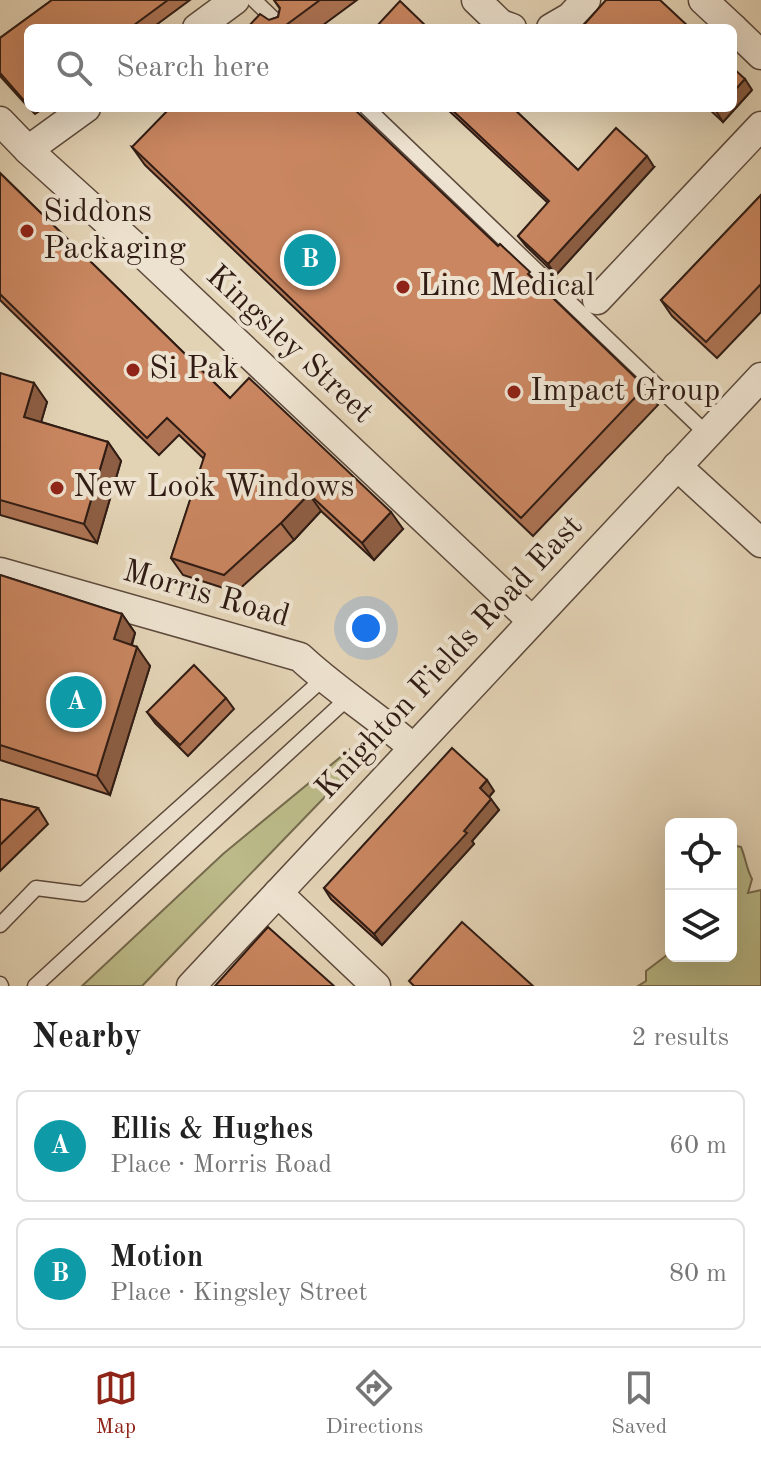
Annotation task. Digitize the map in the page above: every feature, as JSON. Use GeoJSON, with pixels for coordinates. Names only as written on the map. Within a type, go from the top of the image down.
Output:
{"type":"FeatureCollection","features":[{"type":"Feature","properties":{"kind":"street"},"geometry":{"type":"LineString","coordinates":[[202,24],[235,0]]}},
{"type":"Feature","properties":{"kind":"street"},"geometry":{"type":"LineString","coordinates":[[476,0],[501,24]]}},
{"type":"Feature","properties":{"kind":"street"},"geometry":{"type":"LineString","coordinates":[[558,24],[570,17],[586,0]]}},
{"type":"Feature","properties":{"kind":"street"},"geometry":{"type":"LineString","coordinates":[[703,0],[729,24]]}},
{"type":"Feature","properties":{"kind":"street"},"geometry":{"type":"LineString","coordinates":[[737,32],[761,55]]}},
{"type":"Feature","properties":{"kind":"street"},"geometry":{"type":"LineString","coordinates":[[28,150],[80,112]]}},
{"type":"Feature","properties":{"kind":"street","name":"Kingsley Street"},"geometry":{"type":"LineString","coordinates":[[0,121],[531,620]]}},
{"type":"Feature","properties":{"kind":"street"},"geometry":{"type":"LineString","coordinates":[[597,300],[761,126]]}},
{"type":"Feature","properties":{"kind":"street","name":"Knighton Fields Road East"},"geometry":{"type":"LineString","coordinates":[[191,986],[761,377]]}},
{"type":"Feature","properties":{"kind":"street"},"geometry":{"type":"LineString","coordinates":[[677,466],[761,543]]}},
{"type":"Feature","properties":{"kind":"street","name":"Morris Road"},"geometry":{"type":"LineString","coordinates":[[0,572],[300,657],[323,679],[381,719],[412,747]]}},
{"type":"Feature","properties":{"kind":"street"},"geometry":{"type":"LineString","coordinates":[[278,893],[376,986]]}},
{"type":"Feature","properties":{"kind":"lane"},"geometry":{"type":"LineString","coordinates":[[254,0],[279,24]]}},
{"type":"Feature","properties":{"kind":"lane"},"geometry":{"type":"LineString","coordinates":[[371,112],[707,434]]}},
{"type":"Feature","properties":{"kind":"lane"},"geometry":{"type":"LineString","coordinates":[[0,925],[36,888],[83,894],[323,679]]}},
{"type":"Feature","properties":{"kind":"lane"},"geometry":{"type":"LineString","coordinates":[[35,986],[349,697]]}},
{"type":"Feature","properties":{"kind":"shaded area"},"geometry":{"type":"Polygon","coordinates":[[[349,750],[348,773],[142,986],[82,986],[223,854],[349,750]]]}},
{"type":"Feature","properties":{"kind":"shaded area"},"geometry":{"type":"Polygon","coordinates":[[[737,846],[741,847],[752,879],[748,893],[761,890],[761,986],[638,986],[646,981],[646,971],[665,957],[665,962],[737,962],[737,846]]]}},
{"type":"Feature","properties":{"kind":"building"},"geometry":{"type":"Polygon","coordinates":[[[52,0],[168,0],[135,24],[24,24],[24,101],[0,73],[0,38],[52,0]]]}},
{"type":"Feature","properties":{"kind":"building"},"geometry":{"type":"Polygon","coordinates":[[[274,0],[320,0],[287,24],[251,24],[260,14],[269,20],[278,17],[280,8],[274,0]]]}},
{"type":"Feature","properties":{"kind":"building"},"geometry":{"type":"Polygon","coordinates":[[[606,0],[660,0],[686,24],[585,24],[606,0]]]}},
{"type":"Feature","properties":{"kind":"building"},"geometry":{"type":"Polygon","coordinates":[[[400,1],[424,24],[379,24],[400,1]]]}},
{"type":"Feature","properties":{"kind":"building"},"geometry":{"type":"Polygon","coordinates":[[[737,72],[745,79],[737,88],[737,72]]]}},
{"type":"Feature","properties":{"kind":"building"},"geometry":{"type":"Polygon","coordinates":[[[166,112],[357,112],[498,246],[500,244],[530,272],[528,274],[645,387],[521,518],[132,147],[166,112]]]}},
{"type":"Feature","properties":{"kind":"building"},"geometry":{"type":"Polygon","coordinates":[[[454,112],[517,112],[578,170],[616,128],[647,156],[548,264],[518,236],[549,201],[454,112]]]}},
{"type":"Feature","properties":{"kind":"building"},"geometry":{"type":"Polygon","coordinates":[[[0,173],[230,398],[249,378],[391,512],[362,543],[309,494],[224,575],[171,558],[205,454],[167,418],[147,438],[0,294],[0,173]]]}},
{"type":"Feature","properties":{"kind":"building"},"geometry":{"type":"Polygon","coordinates":[[[761,195],[761,284],[706,342],[661,300],[761,195]]]}},
{"type":"Feature","properties":{"kind":"building","name":"New Look Windows"},"geometry":{"type":"Polygon","coordinates":[[[0,373],[34,383],[24,417],[108,442],[84,524],[0,500],[0,373]]]}},
{"type":"Feature","properties":{"kind":"building"},"geometry":{"type":"Polygon","coordinates":[[[0,575],[122,614],[114,639],[137,647],[97,776],[0,745],[0,575]]]}},
{"type":"Feature","properties":{"kind":"building"},"geometry":{"type":"Polygon","coordinates":[[[194,665],[226,698],[180,745],[147,712],[194,665]]]}},
{"type":"Feature","properties":{"kind":"building"},"geometry":{"type":"Polygon","coordinates":[[[452,748],[487,780],[480,788],[491,799],[464,831],[467,833],[374,934],[324,888],[452,748]]]}},
{"type":"Feature","properties":{"kind":"building"},"geometry":{"type":"Polygon","coordinates":[[[0,799],[38,808],[0,845],[0,799]]]}},
{"type":"Feature","properties":{"kind":"building"},"geometry":{"type":"Polygon","coordinates":[[[462,922],[533,986],[414,986],[409,981],[462,922]]]}},
{"type":"Feature","properties":{"kind":"building"},"geometry":{"type":"Polygon","coordinates":[[[268,927],[334,986],[215,986],[268,927]]]}},
{"type":"Feature","properties":{"kind":"place","name":"Siddons Packaging"},"geometry":{"type":"Point","coordinates":[27,231]}},
{"type":"Feature","properties":{"kind":"place","name":"Motion"},"geometry":{"type":"Point","coordinates":[310,260]}},
{"type":"Feature","properties":{"kind":"place","name":"Linc Medical"},"geometry":{"type":"Point","coordinates":[403,287]}},
{"type":"Feature","properties":{"kind":"place","name":"Si Pak"},"geometry":{"type":"Point","coordinates":[133,370]}},
{"type":"Feature","properties":{"kind":"place","name":"Impact Group"},"geometry":{"type":"Point","coordinates":[514,392]}},
{"type":"Feature","properties":{"kind":"place","name":"New Look Windows"},"geometry":{"type":"Point","coordinates":[57,488]}},
{"type":"Feature","properties":{"kind":"place","name":"Ellis & Hughes"},"geometry":{"type":"Point","coordinates":[76,702]}}]}
